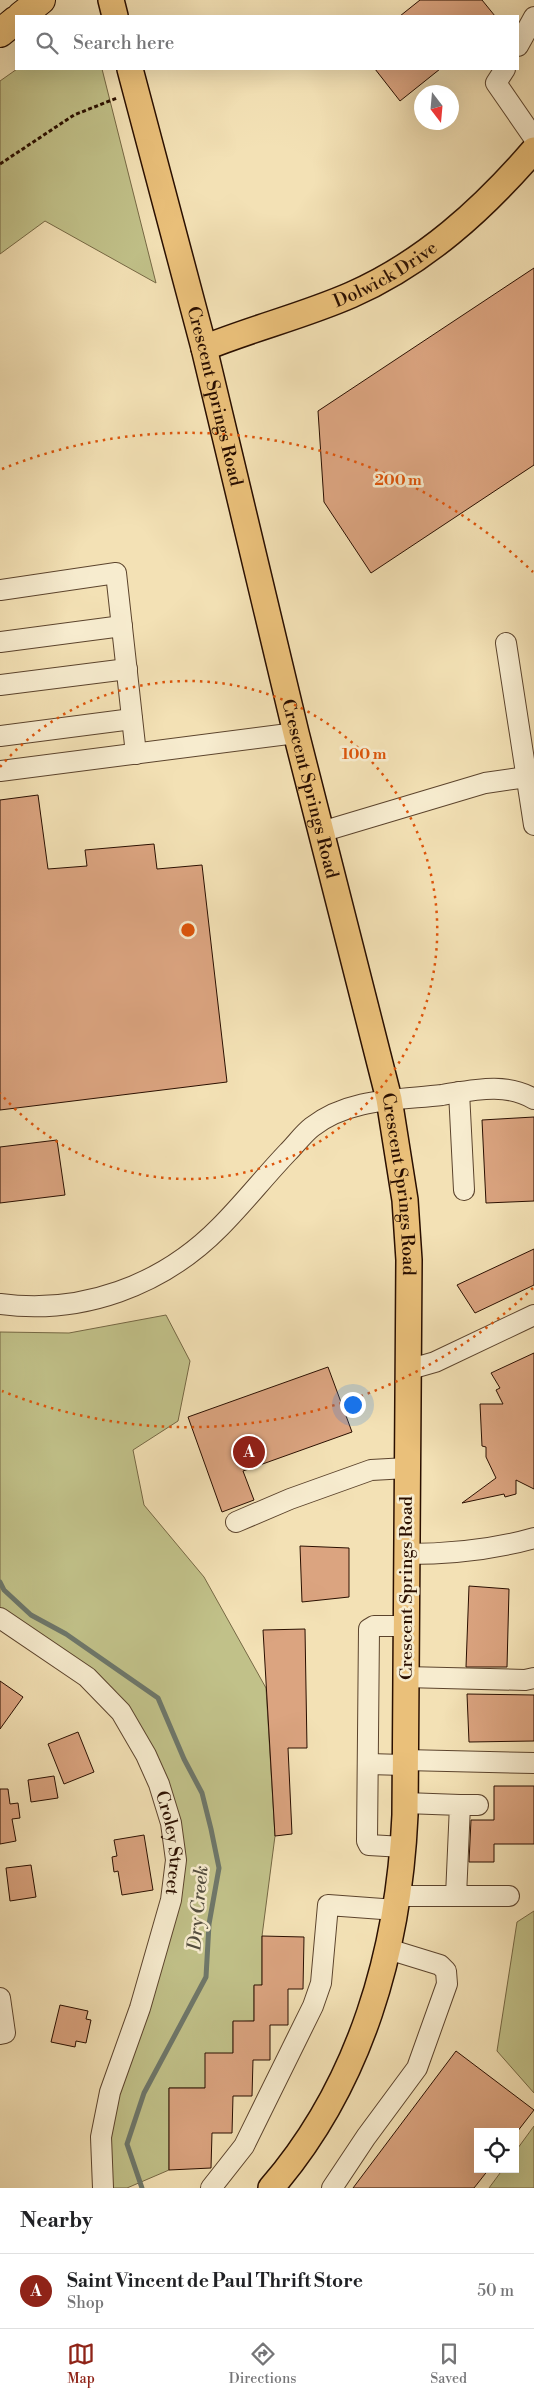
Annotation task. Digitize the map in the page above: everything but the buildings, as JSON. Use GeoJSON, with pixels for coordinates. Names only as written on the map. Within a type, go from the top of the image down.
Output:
{"type":"FeatureCollection","features":[{"type":"Feature","properties":{"kind":"highway"},"geometry":{"type":"LineString","coordinates":[[22,15],[41,0]]}},
{"type":"Feature","properties":{"kind":"highway"},"geometry":{"type":"LineString","coordinates":[[0,33],[15,21]]}},
{"type":"Feature","properties":{"kind":"main road"},"geometry":{"type":"LineString","coordinates":[[111,0],[115,15]]}},
{"type":"Feature","properties":{"kind":"main road","name":"Crescent Springs Road"},"geometry":{"type":"LineString","coordinates":[[133,80],[204,348],[296,733],[389,1099],[405,1200],[410,1290],[406,1468],[404,1803],[403,1846],[397,1903],[388,1949],[368,2021],[348,2067],[306,2141],[271,2188]]}},
{"type":"Feature","properties":{"kind":"main road","name":"Dolwick Drive"},"geometry":{"type":"LineString","coordinates":[[204,348],[306,313],[352,294],[398,270],[471,216],[501,188],[534,150]]}},
{"type":"Feature","properties":{"kind":"street"},"geometry":{"type":"LineString","coordinates":[[519,44],[534,17]]}},
{"type":"Feature","properties":{"kind":"street"},"geometry":{"type":"LineString","coordinates":[[504,70],[496,83],[534,138]]}},
{"type":"Feature","properties":{"kind":"street"},"geometry":{"type":"LineString","coordinates":[[0,590],[116,573],[136,754]]}},
{"type":"Feature","properties":{"kind":"street"},"geometry":{"type":"LineString","coordinates":[[0,642],[122,626]]}},
{"type":"Feature","properties":{"kind":"street"},"geometry":{"type":"LineString","coordinates":[[506,644],[534,825]]}},
{"type":"Feature","properties":{"kind":"street"},"geometry":{"type":"LineString","coordinates":[[0,685],[127,669]]}},
{"type":"Feature","properties":{"kind":"street"},"geometry":{"type":"LineString","coordinates":[[0,736],[132,718]]}},
{"type":"Feature","properties":{"kind":"street"},"geometry":{"type":"LineString","coordinates":[[0,771],[296,733]]}},
{"type":"Feature","properties":{"kind":"street"},"geometry":{"type":"LineString","coordinates":[[321,832],[485,783],[527,777]]}},
{"type":"Feature","properties":{"kind":"street"},"geometry":{"type":"LineString","coordinates":[[0,1304],[27,1308],[98,1300],[136,1285],[195,1250],[220,1227],[312,1127],[349,1109],[389,1099],[500,1087],[522,1092],[534,1099]]}},
{"type":"Feature","properties":{"kind":"street"},"geometry":{"type":"LineString","coordinates":[[459,1092],[464,1190]]}},
{"type":"Feature","properties":{"kind":"street"},"geometry":{"type":"LineString","coordinates":[[408,1370],[435,1362],[534,1315]]}},
{"type":"Feature","properties":{"kind":"street"},"geometry":{"type":"LineString","coordinates":[[236,1522],[290,1498],[371,1470],[406,1468]]}},
{"type":"Feature","properties":{"kind":"street"},"geometry":{"type":"LineString","coordinates":[[406,1554],[477,1551],[534,1538]]}},
{"type":"Feature","properties":{"kind":"street","name":"Croley Street"},"geometry":{"type":"LineString","coordinates":[[0,1618],[86,1677],[104,1693],[120,1712],[146,1755],[171,1823],[176,1860],[171,1900],[140,2008],[110,2092],[101,2137],[103,2188]]}},
{"type":"Feature","properties":{"kind":"street"},"geometry":{"type":"LineString","coordinates":[[403,1846],[369,1845],[367,1841],[369,1629],[374,1626],[405,1626]]}},
{"type":"Feature","properties":{"kind":"street"},"geometry":{"type":"LineString","coordinates":[[405,1677],[525,1680],[534,1678]]}},
{"type":"Feature","properties":{"kind":"street"},"geometry":{"type":"LineString","coordinates":[[368,1764],[534,1763]]}},
{"type":"Feature","properties":{"kind":"street"},"geometry":{"type":"LineString","coordinates":[[404,1803],[469,1805],[456,1896]]}},
{"type":"Feature","properties":{"kind":"street"},"geometry":{"type":"LineString","coordinates":[[211,2188],[244,2146],[314,2006],[321,1983],[328,1905],[397,1903],[456,1896],[509,1896]]}},
{"type":"Feature","properties":{"kind":"street"},"geometry":{"type":"LineString","coordinates":[[332,2188],[366,2137],[417,2068],[447,1984],[446,1971],[440,1965],[388,1949]]}},
{"type":"Feature","properties":{"kind":"street"},"geometry":{"type":"LineString","coordinates":[[0,1998],[5,2033],[0,2034]]}},
{"type":"Feature","properties":{"kind":"path"},"geometry":{"type":"LineString","coordinates":[[0,164],[74,115],[133,80]]}},
{"type":"Feature","properties":{"kind":"green space"},"geometry":{"type":"Polygon","coordinates":[[[16,70],[102,70],[156,283],[45,221],[0,254],[0,81],[16,70]]]}},
{"type":"Feature","properties":{"kind":"green space"},"geometry":{"type":"Polygon","coordinates":[[[166,1315],[190,1361],[178,1421],[133,1450],[144,1505],[204,1577],[266,1688],[275,1836],[262,1936],[262,1985],[254,1986],[254,2021],[233,2022],[233,2053],[205,2088],[169,2088],[169,2170],[127,2188],[103,2188],[100,2155],[155,1959],[171,1823],[121,1712],[0,1618],[0,1332],[69,1333],[166,1315]]]}},
{"type":"Feature","properties":{"kind":"green space"},"geometry":{"type":"Polygon","coordinates":[[[534,1911],[534,2093],[497,2051],[517,1922],[534,1911]]]}},
{"type":"Feature","properties":{"kind":"green space"},"geometry":{"type":"Polygon","coordinates":[[[534,2126],[534,2188],[489,2188],[500,2173],[519,2173],[519,2147],[534,2126]]]}},
{"type":"Feature","properties":{"kind":"waterway","name":"Dry Creek"},"geometry":{"type":"LineString","coordinates":[[0,1582],[4,1590],[31,1615],[66,1634],[158,1698],[184,1759],[202,1793],[211,1829],[219,1868],[209,1924],[206,1977],[144,2093],[127,2144],[142,2188]]}},
{"type":"Feature","properties":{"kind":"place","name":"Saint Vincent de Paul Thrift Store"},"geometry":{"type":"Point","coordinates":[249,1452]}}]}
